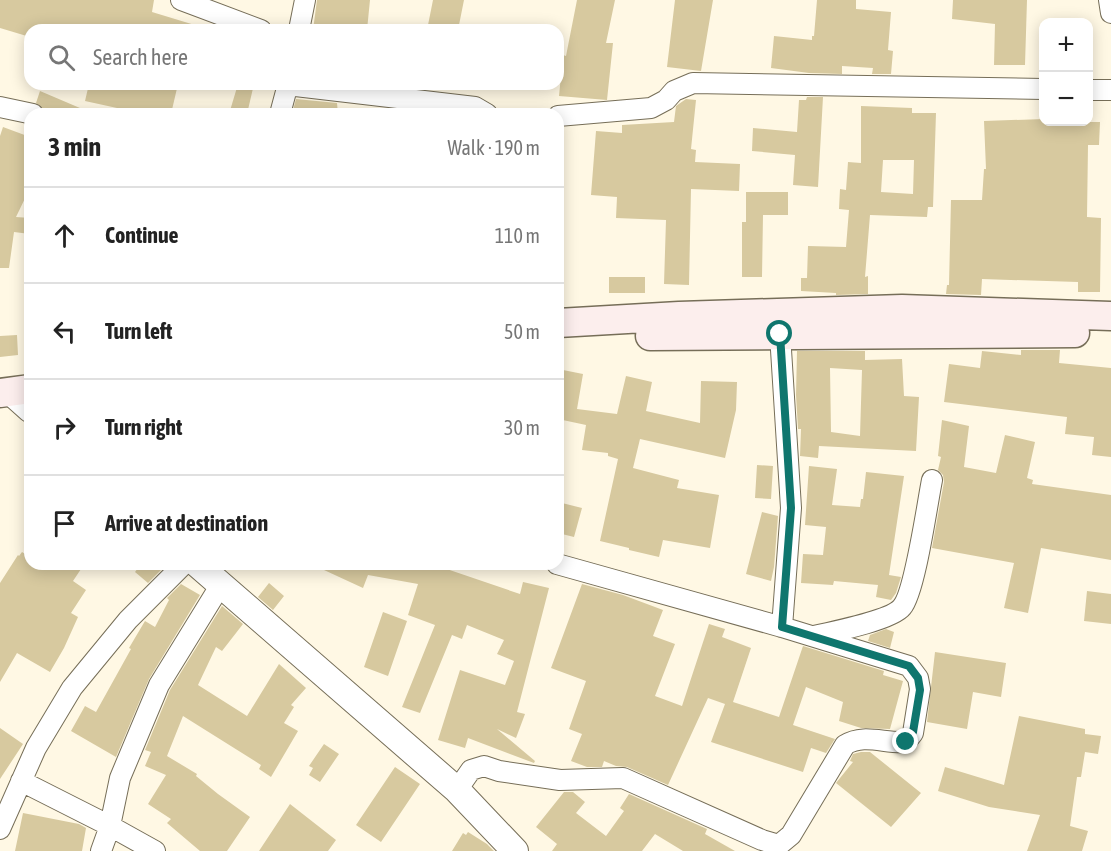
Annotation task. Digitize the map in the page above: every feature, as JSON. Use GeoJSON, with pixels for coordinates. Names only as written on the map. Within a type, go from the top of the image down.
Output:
{"type":"FeatureCollection","features":[{"type":"Feature","properties":{"kind":"main road"},"geometry":{"type":"LineString","coordinates":[[564,323],[679,316],[902,309],[1111,316]]}},
{"type":"Feature","properties":{"kind":"main road"},"geometry":{"type":"LineString","coordinates":[[564,339],[780,334],[1111,333]]}},
{"type":"Feature","properties":{"kind":"street"},"geometry":{"type":"LineString","coordinates":[[181,0],[245,24]]}},
{"type":"Feature","properties":{"kind":"street"},"geometry":{"type":"LineString","coordinates":[[300,24],[305,0]]}},
{"type":"Feature","properties":{"kind":"street"},"geometry":{"type":"LineString","coordinates":[[1109,0],[1111,13]]}},
{"type":"Feature","properties":{"kind":"street"},"geometry":{"type":"LineString","coordinates":[[564,115],[651,108],[666,100],[674,91],[693,83],[1039,89]]}},
{"type":"Feature","properties":{"kind":"street"},"geometry":{"type":"LineString","coordinates":[[282,108],[286,90]]}},
{"type":"Feature","properties":{"kind":"street"},"geometry":{"type":"LineString","coordinates":[[339,90],[478,108]]}},
{"type":"Feature","properties":{"kind":"street"},"geometry":{"type":"LineString","coordinates":[[1093,90],[1111,90]]}},
{"type":"Feature","properties":{"kind":"street"},"geometry":{"type":"LineString","coordinates":[[0,107],[24,112]]}},
{"type":"Feature","properties":{"kind":"street"},"geometry":{"type":"LineString","coordinates":[[780,334],[791,508],[782,627]]}},
{"type":"Feature","properties":{"kind":"street"},"geometry":{"type":"LineString","coordinates":[[814,636],[889,616],[902,607],[910,588],[932,480]]}},
{"type":"Feature","properties":{"kind":"street"},"geometry":{"type":"LineString","coordinates":[[457,790],[471,770],[484,766],[499,771],[560,780],[623,778],[762,840],[779,845],[791,835],[845,745],[854,739],[863,738],[893,743],[906,742],[913,732],[920,690],[918,678],[909,666],[814,636],[564,566]]}},
{"type":"Feature","properties":{"kind":"street"},"geometry":{"type":"LineString","coordinates":[[0,829],[36,748],[72,688],[128,620],[178,570]]}},
{"type":"Feature","properties":{"kind":"street"},"geometry":{"type":"LineString","coordinates":[[203,570],[457,790],[515,851]]}},
{"type":"Feature","properties":{"kind":"street"},"geometry":{"type":"LineString","coordinates":[[101,851],[111,826],[120,778],[159,685],[220,586]]}},
{"type":"Feature","properties":{"kind":"street"},"geometry":{"type":"LineString","coordinates":[[21,781],[155,851]]}},
{"type":"Feature","properties":{"kind":"building"},"geometry":{"type":"Polygon","coordinates":[[[0,0],[154,0],[152,12],[191,24],[24,24],[24,35],[0,28],[0,0]]]}},
{"type":"Feature","properties":{"kind":"building"},"geometry":{"type":"Polygon","coordinates":[[[317,0],[370,0],[368,24],[314,24],[317,0]]]}},
{"type":"Feature","properties":{"kind":"building"},"geometry":{"type":"Polygon","coordinates":[[[433,0],[464,0],[459,24],[428,24],[433,0]]]}},
{"type":"Feature","properties":{"kind":"building"},"geometry":{"type":"Polygon","coordinates":[[[577,0],[615,0],[606,43],[613,43],[607,100],[559,96],[560,90],[564,90],[564,55],[566,56],[577,0]]]}},
{"type":"Feature","properties":{"kind":"building"},"geometry":{"type":"Polygon","coordinates":[[[675,0],[713,0],[701,71],[667,67],[675,0]]]}},
{"type":"Feature","properties":{"kind":"building"},"geometry":{"type":"Polygon","coordinates":[[[817,0],[856,0],[856,9],[891,12],[888,50],[893,51],[891,74],[872,74],[873,68],[842,66],[842,74],[771,68],[774,36],[812,40],[817,0]]]}},
{"type":"Feature","properties":{"kind":"building"},"geometry":{"type":"Polygon","coordinates":[[[953,0],[1027,0],[1025,65],[994,65],[995,24],[952,19],[953,0]]]}},
{"type":"Feature","properties":{"kind":"building"},"geometry":{"type":"Polygon","coordinates":[[[88,90],[177,90],[172,108],[117,108],[85,101],[88,90]]]}},
{"type":"Feature","properties":{"kind":"building"},"geometry":{"type":"Polygon","coordinates":[[[236,90],[253,90],[248,108],[231,108],[236,90]]]}},
{"type":"Feature","properties":{"kind":"building"},"geometry":{"type":"Polygon","coordinates":[[[40,91],[80,108],[42,108],[36,103],[40,91]]]}},
{"type":"Feature","properties":{"kind":"building"},"geometry":{"type":"Polygon","coordinates":[[[807,97],[823,97],[818,187],[793,185],[795,155],[752,151],[753,128],[797,132],[799,100],[806,100],[807,97]]]}},
{"type":"Feature","properties":{"kind":"building"},"geometry":{"type":"Polygon","coordinates":[[[296,99],[337,103],[337,108],[294,108],[296,99]]]}},
{"type":"Feature","properties":{"kind":"building"},"geometry":{"type":"Polygon","coordinates":[[[686,99],[696,100],[691,149],[696,150],[695,162],[740,164],[739,191],[691,189],[689,285],[664,284],[666,220],[616,218],[617,197],[591,195],[596,131],[622,133],[622,125],[674,122],[676,106],[686,99]]]}},
{"type":"Feature","properties":{"kind":"building"},"geometry":{"type":"Polygon","coordinates":[[[861,106],[912,108],[912,113],[936,113],[933,207],[928,207],[927,217],[870,215],[865,277],[868,276],[868,294],[836,295],[836,293],[801,291],[801,278],[807,278],[808,246],[846,247],[849,210],[839,209],[840,189],[846,190],[848,162],[861,163],[861,106]],[[883,160],[881,192],[913,194],[914,160],[883,160]]]}},
{"type":"Feature","properties":{"kind":"building"},"geometry":{"type":"Polygon","coordinates":[[[1039,119],[1039,126],[1093,126],[1093,122],[1100,122],[1099,145],[1088,145],[1087,217],[1101,218],[1100,292],[1078,292],[1078,282],[982,279],[981,295],[946,294],[947,285],[949,285],[951,200],[982,200],[984,169],[986,169],[984,121],[1039,119]]]}},
{"type":"Feature","properties":{"kind":"building"},"geometry":{"type":"Polygon","coordinates":[[[3,127],[24,135],[24,200],[16,217],[24,218],[24,233],[14,232],[9,268],[0,268],[0,136],[3,127]]]}},
{"type":"Feature","properties":{"kind":"building"},"geometry":{"type":"Polygon","coordinates":[[[746,192],[788,192],[788,215],[763,215],[762,277],[742,277],[742,222],[746,222],[746,192]]]}},
{"type":"Feature","properties":{"kind":"building"},"geometry":{"type":"Polygon","coordinates":[[[609,277],[645,277],[645,293],[609,293],[609,277]]]}},
{"type":"Feature","properties":{"kind":"building"},"geometry":{"type":"Polygon","coordinates":[[[17,335],[18,355],[0,357],[0,336],[17,335]]]}},
{"type":"Feature","properties":{"kind":"building"},"geometry":{"type":"Polygon","coordinates":[[[1021,350],[1060,350],[1059,363],[1111,368],[1111,457],[1092,455],[1094,437],[1065,434],[1067,417],[944,402],[949,364],[980,368],[982,351],[1021,355],[1021,350]]]}},
{"type":"Feature","properties":{"kind":"building"},"geometry":{"type":"Polygon","coordinates":[[[797,351],[865,351],[865,360],[902,359],[904,396],[919,397],[916,451],[819,446],[818,458],[800,456],[801,429],[798,429],[797,351]],[[830,368],[831,432],[860,436],[862,370],[830,368]]]}},
{"type":"Feature","properties":{"kind":"building"},"geometry":{"type":"Polygon","coordinates":[[[564,370],[583,374],[577,409],[617,414],[626,376],[652,382],[646,411],[700,423],[701,381],[737,382],[736,410],[725,458],[640,439],[633,468],[679,480],[677,488],[719,495],[710,548],[663,540],[659,557],[600,541],[618,459],[608,456],[608,453],[582,450],[586,425],[564,420],[564,370]]]}},
{"type":"Feature","properties":{"kind":"building"},"geometry":{"type":"Polygon","coordinates":[[[942,420],[969,426],[964,467],[996,473],[1005,435],[1035,442],[1027,478],[1033,480],[1032,484],[1111,495],[1111,560],[1041,548],[1028,613],[1004,608],[1014,563],[932,548],[944,482],[943,475],[938,470],[941,457],[938,456],[942,420]]]}},
{"type":"Feature","properties":{"kind":"building"},"geometry":{"type":"Polygon","coordinates":[[[757,465],[773,466],[771,499],[755,498],[757,465]]]}},
{"type":"Feature","properties":{"kind":"building"},"geometry":{"type":"Polygon","coordinates":[[[809,466],[837,469],[832,505],[860,507],[866,472],[904,476],[889,575],[901,577],[891,600],[876,597],[878,585],[834,581],[833,585],[801,583],[803,554],[823,555],[826,527],[805,525],[809,466]]]}},
{"type":"Feature","properties":{"kind":"building"},"geometry":{"type":"Polygon","coordinates":[[[564,504],[582,508],[574,537],[564,534],[564,504]]]}},
{"type":"Feature","properties":{"kind":"building"},"geometry":{"type":"Polygon","coordinates":[[[762,512],[778,516],[771,581],[746,574],[762,512]]]}},
{"type":"Feature","properties":{"kind":"building"},"geometry":{"type":"Polygon","coordinates":[[[22,552],[24,553],[24,570],[80,570],[73,581],[86,590],[71,613],[78,617],[50,672],[17,653],[0,682],[0,583],[22,552]]]}},
{"type":"Feature","properties":{"kind":"building"},"geometry":{"type":"Polygon","coordinates":[[[136,570],[161,570],[148,583],[135,572],[136,570]]]}},
{"type":"Feature","properties":{"kind":"building"},"geometry":{"type":"Polygon","coordinates":[[[324,570],[450,570],[520,594],[523,582],[549,588],[517,712],[525,714],[516,738],[497,729],[535,761],[534,763],[468,738],[465,748],[438,740],[460,670],[505,685],[514,661],[497,654],[504,640],[467,625],[462,639],[452,635],[420,713],[402,707],[435,625],[408,615],[418,584],[368,575],[363,588],[324,570]]]}},
{"type":"Feature","properties":{"kind":"building"},"geometry":{"type":"Polygon","coordinates":[[[269,583],[284,596],[273,610],[258,597],[269,583]]]}},
{"type":"Feature","properties":{"kind":"building"},"geometry":{"type":"Polygon","coordinates":[[[181,584],[200,595],[149,679],[116,757],[71,731],[85,706],[96,712],[145,621],[155,627],[169,600],[167,598],[181,584]]]}},
{"type":"Feature","properties":{"kind":"building"},"geometry":{"type":"Polygon","coordinates":[[[582,584],[623,595],[663,610],[653,636],[675,644],[655,696],[682,706],[709,624],[725,629],[722,637],[751,648],[733,702],[779,717],[803,646],[884,671],[883,675],[903,681],[890,729],[861,728],[839,721],[843,702],[806,687],[793,725],[835,739],[826,753],[811,748],[803,772],[711,742],[725,704],[708,698],[668,785],[627,767],[616,766],[604,761],[602,767],[587,767],[571,761],[582,734],[569,729],[586,681],[551,668],[582,584]]]}},
{"type":"Feature","properties":{"kind":"building"},"geometry":{"type":"Polygon","coordinates":[[[1087,591],[1111,594],[1111,624],[1084,621],[1087,591]]]}},
{"type":"Feature","properties":{"kind":"building"},"geometry":{"type":"Polygon","coordinates":[[[222,606],[243,624],[222,651],[216,647],[198,685],[247,716],[279,664],[306,688],[291,705],[294,707],[284,723],[298,731],[271,777],[259,769],[261,765],[183,716],[167,756],[197,774],[196,776],[218,794],[250,817],[227,851],[200,851],[167,823],[171,819],[148,804],[166,775],[145,766],[151,752],[145,750],[170,690],[222,606]]]}},
{"type":"Feature","properties":{"kind":"building"},"geometry":{"type":"Polygon","coordinates":[[[383,612],[407,621],[388,676],[364,667],[383,612]]]}},
{"type":"Feature","properties":{"kind":"building"},"geometry":{"type":"Polygon","coordinates":[[[886,629],[894,632],[890,648],[868,641],[870,635],[886,629]]]}},
{"type":"Feature","properties":{"kind":"building"},"geometry":{"type":"Polygon","coordinates":[[[935,652],[1006,663],[1001,697],[973,692],[967,729],[927,722],[935,652]]]}},
{"type":"Feature","properties":{"kind":"building"},"geometry":{"type":"Polygon","coordinates":[[[1019,716],[1085,729],[1085,734],[1101,736],[1098,754],[1085,752],[1081,777],[1077,777],[1070,826],[1088,831],[1082,851],[1027,851],[1040,815],[989,807],[938,791],[945,767],[1004,785],[1019,716]]]}},
{"type":"Feature","properties":{"kind":"building"},"geometry":{"type":"Polygon","coordinates":[[[0,728],[23,744],[0,779],[0,728]]]}},
{"type":"Feature","properties":{"kind":"building"},"geometry":{"type":"Polygon","coordinates":[[[324,744],[339,754],[320,782],[309,775],[313,768],[309,766],[324,744]]]}},
{"type":"Feature","properties":{"kind":"building"},"geometry":{"type":"Polygon","coordinates":[[[870,752],[921,793],[891,827],[836,783],[853,762],[850,761],[853,754],[870,752]]]}},
{"type":"Feature","properties":{"kind":"building"},"geometry":{"type":"Polygon","coordinates":[[[395,767],[420,784],[381,842],[356,825],[395,767]]]}},
{"type":"Feature","properties":{"kind":"building"},"geometry":{"type":"Polygon","coordinates":[[[564,792],[573,792],[585,802],[576,813],[606,836],[624,811],[620,808],[629,794],[707,829],[705,834],[735,851],[683,851],[655,834],[642,851],[552,851],[557,844],[536,827],[564,792]]]}},
{"type":"Feature","properties":{"kind":"building"},"geometry":{"type":"Polygon","coordinates":[[[290,804],[336,840],[328,851],[259,851],[290,804]]]}},
{"type":"Feature","properties":{"kind":"building"},"geometry":{"type":"Polygon","coordinates":[[[23,813],[79,824],[86,828],[82,851],[15,851],[23,813]]]}},
{"type":"Feature","properties":{"kind":"building"},"geometry":{"type":"Polygon","coordinates":[[[468,832],[494,851],[452,851],[463,833],[466,835],[468,832]]]}},
{"type":"Feature","properties":{"kind":"route"},"geometry":{"type":"LineString","coordinates":[[780,334],[791,508],[782,627],[909,666],[918,678],[920,690],[913,732],[906,742]]}}]}
